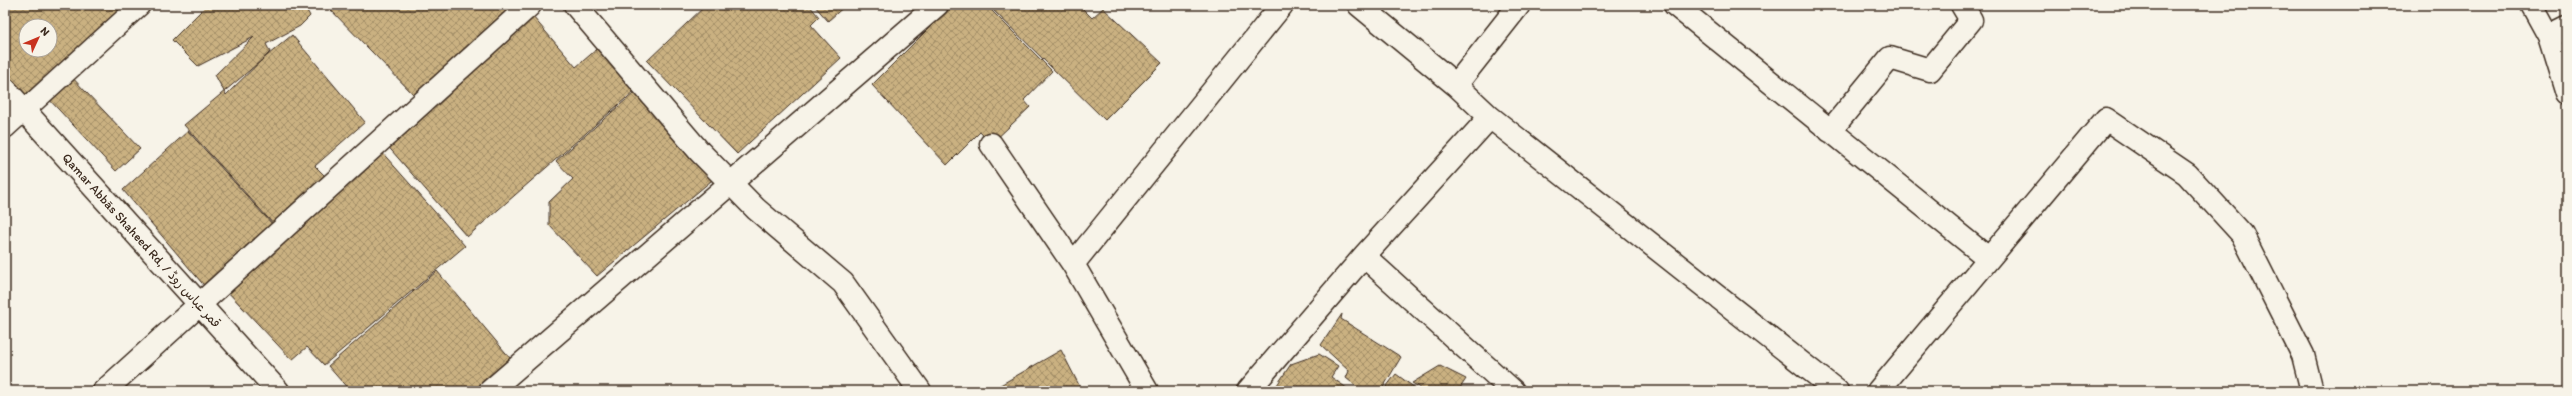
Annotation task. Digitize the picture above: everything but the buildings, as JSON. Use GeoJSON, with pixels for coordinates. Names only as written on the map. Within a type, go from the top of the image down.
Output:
{"type":"FeatureCollection","features":[{"type":"Feature","properties":{"kind":"street"},"geometry":{"type":"LineString","coordinates":[[104,391],[530,5]]}},
{"type":"Feature","properties":{"kind":"street"},"geometry":{"type":"LineString","coordinates":[[575,5],[699,151],[756,209],[843,283],[920,391]]}},
{"type":"Feature","properties":{"kind":"street"},"geometry":{"type":"LineString","coordinates":[[490,391],[730,182],[937,5]]}},
{"type":"Feature","properties":{"kind":"street"},"geometry":{"type":"LineString","coordinates":[[1073,264],[1282,5]]}},
{"type":"Feature","properties":{"kind":"street"},"geometry":{"type":"LineString","coordinates":[[1359,5],[1456,84],[1490,117],[1837,391]]}},
{"type":"Feature","properties":{"kind":"street"},"geometry":{"type":"LineString","coordinates":[[1456,84],[1520,5]]}},
{"type":"Feature","properties":{"kind":"street"},"geometry":{"type":"LineString","coordinates":[[1675,5],[1988,258]]}},
{"type":"Feature","properties":{"kind":"street"},"geometry":{"type":"LineString","coordinates":[[1830,131],[1890,58],[1930,70],[1971,20],[1962,5]]}},
{"type":"Feature","properties":{"kind":"street"},"geometry":{"type":"LineString","coordinates":[[2532,5],[2558,32],[2567,94]]}},
{"type":"Feature","properties":{"kind":"street","name":"Qamar Abbās Shaheed Rd, / قمر عباس روڈ"},"geometry":{"type":"LineString","coordinates":[[5,89],[278,391]]}},
{"type":"Feature","properties":{"kind":"street"},"geometry":{"type":"LineString","coordinates":[[1248,391],[1364,256],[1490,117]]}},
{"type":"Feature","properties":{"kind":"street"},"geometry":{"type":"LineString","coordinates":[[1878,391],[2106,119],[2187,174],[2242,234],[2303,355],[2312,391]]}},
{"type":"Feature","properties":{"kind":"street"},"geometry":{"type":"LineString","coordinates":[[991,144],[1073,264],[1147,391]]}},
{"type":"Feature","properties":{"kind":"street"},"geometry":{"type":"LineString","coordinates":[[1364,256],[1506,389]]}},
{"type":"Feature","properties":{"kind":"lane"},"geometry":{"type":"LineString","coordinates":[[5,128],[140,5]]}}]}
